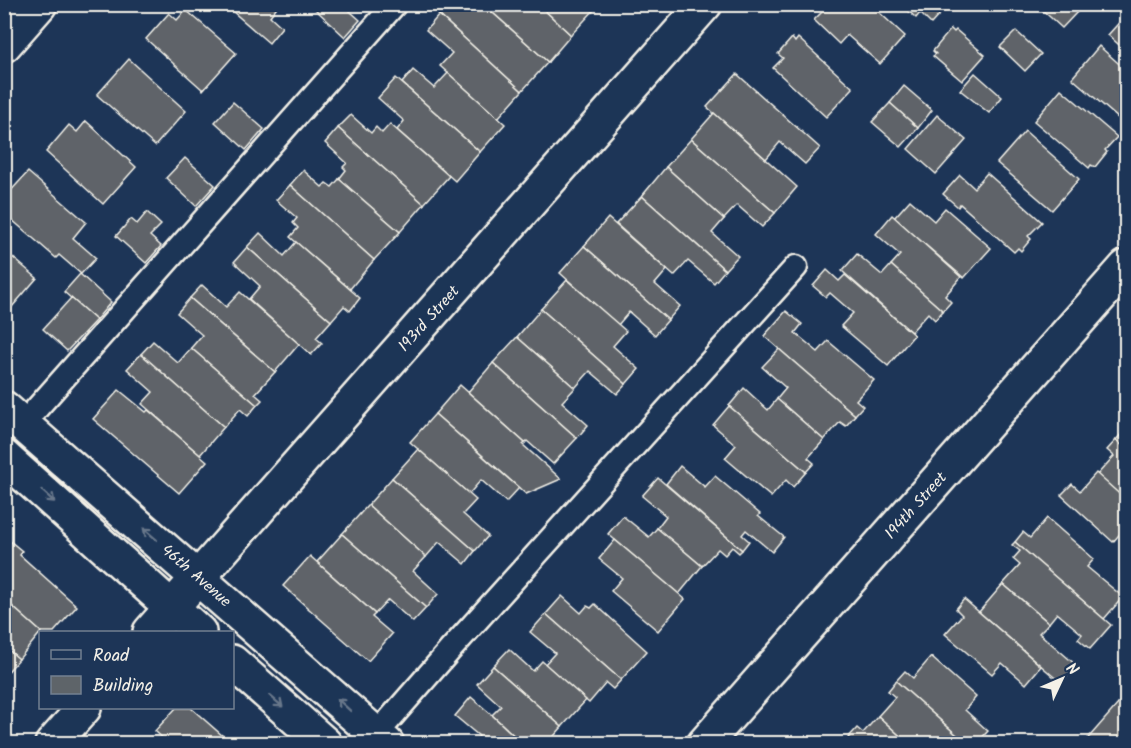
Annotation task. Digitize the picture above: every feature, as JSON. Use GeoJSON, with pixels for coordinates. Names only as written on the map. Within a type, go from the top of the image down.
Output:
{"type":"FeatureCollection","features":[{"type":"Feature","properties":{"kind":"street"},"geometry":{"type":"LineString","coordinates":[[4,45],[40,4]]}},
{"type":"Feature","properties":{"kind":"street","name":"193rd Street"},"geometry":{"type":"LineString","coordinates":[[152,631],[705,4]]}},
{"type":"Feature","properties":{"kind":"street","name":"194th Street"},"geometry":{"type":"LineString","coordinates":[[704,744],[1126,267]]}},
{"type":"Feature","properties":{"kind":"street","name":"46th Avenue"},"geometry":{"type":"LineString","coordinates":[[14,416],[199,576],[378,740]]}},
{"type":"Feature","properties":{"kind":"street"},"geometry":{"type":"LineString","coordinates":[[4,457],[197,631]]}},
{"type":"Feature","properties":{"kind":"street"},"geometry":{"type":"LineString","coordinates":[[234,664],[325,744]]}},
{"type":"Feature","properties":{"kind":"street"},"geometry":{"type":"LineString","coordinates":[[52,744],[83,709]]}},
{"type":"Feature","properties":{"kind":"lane"},"geometry":{"type":"LineString","coordinates":[[14,416],[395,4]]}},
{"type":"Feature","properties":{"kind":"lane"},"geometry":{"type":"LineString","coordinates":[[378,740],[451,649],[796,267]]}},
{"type":"Feature","properties":{"kind":"building"},"geometry":{"type":"Polygon","coordinates":[[[224,4],[279,4],[270,16],[282,27],[269,43],[224,4]]]}},
{"type":"Feature","properties":{"kind":"building"},"geometry":{"type":"Polygon","coordinates":[[[319,4],[342,4],[360,20],[345,37],[315,9],[319,4]]]}},
{"type":"Feature","properties":{"kind":"building"},"geometry":{"type":"Polygon","coordinates":[[[448,4],[483,4],[548,62],[522,91],[439,15],[448,4]]]}},
{"type":"Feature","properties":{"kind":"building"},"geometry":{"type":"Polygon","coordinates":[[[483,4],[538,4],[571,35],[548,62],[483,4]]]}},
{"type":"Feature","properties":{"kind":"building"},"geometry":{"type":"Polygon","coordinates":[[[538,4],[593,4],[596,8],[571,35],[538,4]]]}},
{"type":"Feature","properties":{"kind":"building"},"geometry":{"type":"Polygon","coordinates":[[[830,4],[870,4],[905,36],[880,64],[847,35],[839,44],[814,20],[830,4]]]}},
{"type":"Feature","properties":{"kind":"building"},"geometry":{"type":"Polygon","coordinates":[[[901,4],[949,4],[931,24],[920,13],[916,18],[901,4]]]}},
{"type":"Feature","properties":{"kind":"building"},"geometry":{"type":"Polygon","coordinates":[[[1041,4],[1070,4],[1078,11],[1062,28],[1039,7],[1041,4]]]}},
{"type":"Feature","properties":{"kind":"building"},"geometry":{"type":"Polygon","coordinates":[[[186,10],[236,53],[203,90],[146,39],[169,13],[177,20],[186,10]]]}},
{"type":"Feature","properties":{"kind":"building"},"geometry":{"type":"Polygon","coordinates":[[[439,15],[522,91],[498,118],[440,66],[452,53],[426,30],[439,15]]]}},
{"type":"Feature","properties":{"kind":"building"},"geometry":{"type":"Polygon","coordinates":[[[1126,15],[1126,51],[1108,35],[1126,15]]]}},
{"type":"Feature","properties":{"kind":"building"},"geometry":{"type":"Polygon","coordinates":[[[951,29],[954,32],[956,30],[985,55],[962,81],[933,56],[936,54],[933,51],[951,29]]]}},
{"type":"Feature","properties":{"kind":"building"},"geometry":{"type":"Polygon","coordinates":[[[1016,31],[1041,54],[1025,71],[1000,47],[1016,31]]]}},
{"type":"Feature","properties":{"kind":"building"},"geometry":{"type":"Polygon","coordinates":[[[792,38],[795,42],[798,38],[853,88],[826,117],[773,68],[783,58],[778,54],[792,38]]]}},
{"type":"Feature","properties":{"kind":"building"},"geometry":{"type":"Polygon","coordinates":[[[1099,46],[1126,70],[1126,125],[1072,78],[1099,46]]]}},
{"type":"Feature","properties":{"kind":"building"},"geometry":{"type":"Polygon","coordinates":[[[129,59],[186,111],[155,146],[97,95],[129,59]]]}},
{"type":"Feature","properties":{"kind":"building"},"geometry":{"type":"Polygon","coordinates":[[[413,70],[434,88],[448,73],[505,124],[480,152],[402,83],[413,70]]]}},
{"type":"Feature","properties":{"kind":"building"},"geometry":{"type":"Polygon","coordinates":[[[975,73],[1002,97],[989,113],[960,90],[975,73]]]}},
{"type":"Feature","properties":{"kind":"building"},"geometry":{"type":"Polygon","coordinates":[[[737,74],[820,148],[805,164],[780,142],[766,159],[707,107],[737,74]]]}},
{"type":"Feature","properties":{"kind":"building"},"geometry":{"type":"Polygon","coordinates":[[[396,78],[480,152],[455,181],[397,130],[404,121],[378,98],[396,78]]]}},
{"type":"Feature","properties":{"kind":"building"},"geometry":{"type":"Polygon","coordinates":[[[904,86],[932,110],[918,128],[890,103],[904,86]]]}},
{"type":"Feature","properties":{"kind":"building"},"geometry":{"type":"Polygon","coordinates":[[[1061,89],[1117,137],[1105,150],[1107,152],[1095,167],[1091,165],[1089,168],[1034,121],[1061,89]]]}},
{"type":"Feature","properties":{"kind":"building"},"geometry":{"type":"Polygon","coordinates":[[[233,102],[264,129],[246,150],[215,122],[233,102]]]}},
{"type":"Feature","properties":{"kind":"building"},"geometry":{"type":"Polygon","coordinates":[[[890,103],[918,128],[901,147],[872,122],[890,103]]]}},
{"type":"Feature","properties":{"kind":"building"},"geometry":{"type":"Polygon","coordinates":[[[714,113],[797,187],[775,213],[691,139],[714,113]]]}},
{"type":"Feature","properties":{"kind":"building"},"geometry":{"type":"Polygon","coordinates":[[[351,115],[371,133],[376,127],[382,133],[390,124],[449,176],[424,204],[338,128],[351,115]]]}},
{"type":"Feature","properties":{"kind":"building"},"geometry":{"type":"Polygon","coordinates":[[[937,115],[966,140],[936,174],[908,149],[937,115]]]}},
{"type":"Feature","properties":{"kind":"building"},"geometry":{"type":"Polygon","coordinates":[[[86,121],[136,167],[103,204],[46,152],[69,125],[77,132],[86,121]]]}},
{"type":"Feature","properties":{"kind":"building"},"geometry":{"type":"Polygon","coordinates":[[[338,128],[424,204],[400,232],[339,179],[346,170],[343,167],[347,163],[325,143],[338,128]]]}},
{"type":"Feature","properties":{"kind":"building"},"geometry":{"type":"Polygon","coordinates":[[[1025,131],[1079,179],[1052,210],[997,163],[1025,131]]]}},
{"type":"Feature","properties":{"kind":"building"},"geometry":{"type":"Polygon","coordinates":[[[691,139],[775,213],[762,227],[737,205],[724,219],[666,167],[691,139]]]}},
{"type":"Feature","properties":{"kind":"building"},"geometry":{"type":"Polygon","coordinates":[[[185,158],[215,185],[196,206],[166,178],[185,158]]]}},
{"type":"Feature","properties":{"kind":"building"},"geometry":{"type":"Polygon","coordinates":[[[666,167],[724,219],[712,233],[738,256],[725,270],[642,196],[666,167]]]}},
{"type":"Feature","properties":{"kind":"building"},"geometry":{"type":"Polygon","coordinates":[[[303,170],[322,187],[326,183],[332,187],[339,179],[400,232],[374,260],[290,185],[303,170]]]}},
{"type":"Feature","properties":{"kind":"building"},"geometry":{"type":"Polygon","coordinates":[[[28,172],[86,222],[73,238],[96,258],[81,274],[59,255],[56,258],[4,213],[4,192],[7,195],[28,172]]]}},
{"type":"Feature","properties":{"kind":"building"},"geometry":{"type":"Polygon","coordinates":[[[987,173],[1042,222],[1028,236],[1031,239],[1021,251],[1018,248],[1014,252],[960,204],[958,207],[943,194],[960,175],[974,188],[987,173]]]}},
{"type":"Feature","properties":{"kind":"building"},"geometry":{"type":"Polygon","coordinates":[[[290,185],[374,260],[350,289],[290,237],[298,228],[293,223],[297,218],[276,200],[290,185]]]}},
{"type":"Feature","properties":{"kind":"building"},"geometry":{"type":"Polygon","coordinates":[[[642,196],[725,270],[714,283],[688,261],[674,276],[616,224],[642,196]]]}},
{"type":"Feature","properties":{"kind":"building"},"geometry":{"type":"Polygon","coordinates":[[[910,200],[934,221],[945,208],[991,248],[964,278],[894,218],[910,200]]]}},
{"type":"Feature","properties":{"kind":"building"},"geometry":{"type":"Polygon","coordinates":[[[147,212],[161,225],[150,236],[161,246],[146,263],[116,236],[131,219],[137,224],[147,212]]]}},
{"type":"Feature","properties":{"kind":"building"},"geometry":{"type":"Polygon","coordinates":[[[892,215],[961,277],[945,296],[951,302],[943,311],[891,265],[900,255],[876,234],[892,215]]]}},
{"type":"Feature","properties":{"kind":"building"},"geometry":{"type":"Polygon","coordinates":[[[608,218],[667,270],[655,284],[680,306],[668,320],[584,246],[608,218]]]}},
{"type":"Feature","properties":{"kind":"building"},"geometry":{"type":"Polygon","coordinates":[[[260,233],[284,256],[296,242],[360,298],[350,311],[344,306],[331,321],[247,247],[260,233]]]}},
{"type":"Feature","properties":{"kind":"building"},"geometry":{"type":"Polygon","coordinates":[[[584,246],[668,320],[655,335],[629,312],[618,325],[560,273],[584,246]]]}},
{"type":"Feature","properties":{"kind":"building"},"geometry":{"type":"Polygon","coordinates":[[[247,247],[331,321],[316,338],[322,343],[311,355],[249,299],[260,286],[234,262],[247,247]]]}},
{"type":"Feature","properties":{"kind":"building"},"geometry":{"type":"Polygon","coordinates":[[[4,250],[37,278],[5,315],[4,315],[4,250]]]}},
{"type":"Feature","properties":{"kind":"building"},"geometry":{"type":"Polygon","coordinates":[[[857,254],[882,275],[891,265],[943,311],[935,320],[928,313],[911,332],[842,271],[857,254]]]}},
{"type":"Feature","properties":{"kind":"building"},"geometry":{"type":"Polygon","coordinates":[[[827,270],[839,281],[845,275],[914,335],[888,366],[841,326],[853,313],[830,293],[826,297],[813,286],[827,270]]]}},
{"type":"Feature","properties":{"kind":"building"},"geometry":{"type":"Polygon","coordinates":[[[80,274],[111,302],[96,320],[64,292],[80,274]]]}},
{"type":"Feature","properties":{"kind":"building"},"geometry":{"type":"Polygon","coordinates":[[[567,280],[626,331],[613,346],[639,369],[626,384],[541,309],[567,280]]]}},
{"type":"Feature","properties":{"kind":"building"},"geometry":{"type":"Polygon","coordinates":[[[202,285],[226,307],[240,292],[299,344],[275,372],[190,298],[202,285]]]}},
{"type":"Feature","properties":{"kind":"building"},"geometry":{"type":"Polygon","coordinates":[[[71,298],[96,320],[67,351],[43,329],[71,298]]]}},
{"type":"Feature","properties":{"kind":"building"},"geometry":{"type":"Polygon","coordinates":[[[190,298],[275,372],[255,394],[262,400],[257,405],[191,348],[202,335],[177,313],[190,298]]]}},
{"type":"Feature","properties":{"kind":"building"},"geometry":{"type":"Polygon","coordinates":[[[541,309],[626,384],[617,394],[590,371],[575,388],[517,337],[541,309]]]}},
{"type":"Feature","properties":{"kind":"building"},"geometry":{"type":"Polygon","coordinates":[[[786,311],[802,324],[795,333],[818,352],[828,341],[874,380],[856,400],[863,406],[855,415],[764,336],[786,311]]]}},
{"type":"Feature","properties":{"kind":"building"},"geometry":{"type":"Polygon","coordinates":[[[517,337],[575,388],[562,402],[588,425],[577,438],[493,363],[517,337]]]}},
{"type":"Feature","properties":{"kind":"building"},"geometry":{"type":"Polygon","coordinates":[[[153,341],[178,363],[191,348],[257,405],[248,416],[240,409],[224,427],[141,354],[153,341]]]}},
{"type":"Feature","properties":{"kind":"building"},"geometry":{"type":"Polygon","coordinates":[[[779,349],[855,415],[846,426],[840,422],[824,440],[777,399],[786,388],[762,367],[779,349]]]}},
{"type":"Feature","properties":{"kind":"building"},"geometry":{"type":"Polygon","coordinates":[[[141,354],[224,427],[200,455],[142,404],[153,392],[127,369],[141,354]]]}},
{"type":"Feature","properties":{"kind":"building"},"geometry":{"type":"Polygon","coordinates":[[[493,363],[577,438],[553,464],[527,441],[525,443],[468,392],[493,363]]]}},
{"type":"Feature","properties":{"kind":"building"},"geometry":{"type":"Polygon","coordinates":[[[460,385],[525,443],[523,445],[561,479],[526,494],[435,414],[460,385]]]}},
{"type":"Feature","properties":{"kind":"building"},"geometry":{"type":"Polygon","coordinates":[[[744,388],[768,410],[777,399],[824,440],[808,458],[814,463],[806,472],[729,406],[744,388]]]}},
{"type":"Feature","properties":{"kind":"building"},"geometry":{"type":"Polygon","coordinates":[[[119,390],[146,412],[148,410],[207,461],[179,493],[93,419],[119,390]]]}},
{"type":"Feature","properties":{"kind":"building"},"geometry":{"type":"Polygon","coordinates":[[[729,406],[806,472],[793,487],[786,480],[771,497],[725,458],[736,445],[713,425],[729,406]]]}},
{"type":"Feature","properties":{"kind":"building"},"geometry":{"type":"Polygon","coordinates":[[[435,414],[519,488],[506,502],[481,480],[469,494],[410,442],[435,414]]]}},
{"type":"Feature","properties":{"kind":"building"},"geometry":{"type":"Polygon","coordinates":[[[1124,431],[1126,432],[1126,449],[1116,440],[1124,431]]]}},
{"type":"Feature","properties":{"kind":"building"},"geometry":{"type":"Polygon","coordinates":[[[1116,440],[1126,449],[1126,500],[1097,475],[1114,456],[1107,450],[1116,440]]]}},
{"type":"Feature","properties":{"kind":"building"},"geometry":{"type":"Polygon","coordinates":[[[418,449],[476,500],[463,514],[488,536],[475,551],[392,478],[418,449]]]}},
{"type":"Feature","properties":{"kind":"building"},"geometry":{"type":"Polygon","coordinates":[[[680,466],[705,487],[715,476],[760,514],[758,516],[784,537],[772,552],[746,530],[742,535],[749,541],[742,550],[666,484],[680,466]]]}},
{"type":"Feature","properties":{"kind":"building"},"geometry":{"type":"Polygon","coordinates":[[[1096,473],[1126,500],[1126,531],[1124,529],[1113,542],[1061,495],[1072,484],[1080,491],[1096,473]]]}},
{"type":"Feature","properties":{"kind":"building"},"geometry":{"type":"Polygon","coordinates":[[[392,478],[475,551],[465,564],[439,542],[426,557],[368,505],[392,478]]]}},
{"type":"Feature","properties":{"kind":"building"},"geometry":{"type":"Polygon","coordinates":[[[658,478],[742,550],[739,553],[732,547],[725,555],[718,549],[702,566],[657,528],[666,516],[642,496],[658,478]]]}},
{"type":"Feature","properties":{"kind":"building"},"geometry":{"type":"Polygon","coordinates":[[[368,505],[426,557],[413,571],[438,594],[426,608],[342,534],[368,505]]]}},
{"type":"Feature","properties":{"kind":"building"},"geometry":{"type":"Polygon","coordinates":[[[623,516],[649,537],[657,528],[702,566],[679,594],[608,534],[623,516]]]}},
{"type":"Feature","properties":{"kind":"building"},"geometry":{"type":"Polygon","coordinates":[[[1047,518],[1094,559],[1087,567],[1123,597],[1104,619],[1015,542],[1023,532],[1030,538],[1047,518]]]}},
{"type":"Feature","properties":{"kind":"building"},"geometry":{"type":"Polygon","coordinates":[[[342,534],[426,608],[413,622],[388,600],[375,614],[317,562],[342,534]]]}},
{"type":"Feature","properties":{"kind":"building"},"geometry":{"type":"Polygon","coordinates":[[[4,536],[22,551],[20,555],[77,606],[55,631],[40,631],[4,599],[4,536]]]}},
{"type":"Feature","properties":{"kind":"building"},"geometry":{"type":"Polygon","coordinates":[[[615,540],[685,599],[658,631],[611,591],[622,578],[599,559],[615,540]]]}},
{"type":"Feature","properties":{"kind":"building"},"geometry":{"type":"Polygon","coordinates":[[[1015,542],[1111,625],[1090,649],[1078,639],[1082,634],[1057,613],[1049,623],[1003,584],[1020,565],[1013,559],[1020,551],[1012,545],[1015,542]]]}},
{"type":"Feature","properties":{"kind":"building"},"geometry":{"type":"Polygon","coordinates":[[[310,556],[375,614],[372,617],[392,634],[368,661],[283,586],[310,556]]]}},
{"type":"Feature","properties":{"kind":"building"},"geometry":{"type":"Polygon","coordinates":[[[1003,584],[1049,623],[1039,633],[1076,665],[1061,683],[979,612],[1003,584]]]}},
{"type":"Feature","properties":{"kind":"building"},"geometry":{"type":"Polygon","coordinates":[[[562,596],[581,613],[587,606],[591,608],[595,604],[647,651],[621,680],[546,614],[562,596]]]}},
{"type":"Feature","properties":{"kind":"building"},"geometry":{"type":"Polygon","coordinates":[[[4,599],[40,631],[19,659],[4,646],[4,599]]]}},
{"type":"Feature","properties":{"kind":"building"},"geometry":{"type":"Polygon","coordinates":[[[964,599],[1041,666],[1026,684],[1002,663],[992,674],[945,634],[962,615],[956,609],[964,599]]]}},
{"type":"Feature","properties":{"kind":"building"},"geometry":{"type":"Polygon","coordinates":[[[546,614],[621,680],[613,689],[606,683],[589,703],[545,664],[555,653],[530,632],[546,614]]]}},
{"type":"Feature","properties":{"kind":"building"},"geometry":{"type":"Polygon","coordinates":[[[4,646],[19,659],[4,676],[4,646]]]}},
{"type":"Feature","properties":{"kind":"building"},"geometry":{"type":"Polygon","coordinates":[[[509,649],[533,671],[542,661],[586,700],[562,727],[493,666],[509,649]]]}},
{"type":"Feature","properties":{"kind":"building"},"geometry":{"type":"Polygon","coordinates":[[[931,657],[976,697],[965,710],[988,731],[976,744],[967,744],[896,681],[905,671],[913,678],[931,657]]]}},
{"type":"Feature","properties":{"kind":"building"},"geometry":{"type":"Polygon","coordinates":[[[493,666],[562,727],[547,744],[523,744],[492,715],[501,706],[477,684],[493,666]]]}},
{"type":"Feature","properties":{"kind":"building"},"geometry":{"type":"Polygon","coordinates":[[[896,681],[967,744],[909,744],[878,716],[895,697],[888,691],[896,681]]]}},
{"type":"Feature","properties":{"kind":"building"},"geometry":{"type":"Polygon","coordinates":[[[471,697],[523,744],[472,744],[479,736],[455,716],[471,697]]]}},
{"type":"Feature","properties":{"kind":"building"},"geometry":{"type":"Polygon","coordinates":[[[1118,704],[1126,712],[1126,744],[1083,744],[1118,704]]]}},
{"type":"Feature","properties":{"kind":"building"},"geometry":{"type":"Polygon","coordinates":[[[175,709],[192,709],[232,744],[169,744],[155,731],[175,709]]]}},
{"type":"Feature","properties":{"kind":"building"},"geometry":{"type":"Polygon","coordinates":[[[878,716],[909,744],[854,744],[848,738],[857,728],[863,733],[878,716]]]}}]}
